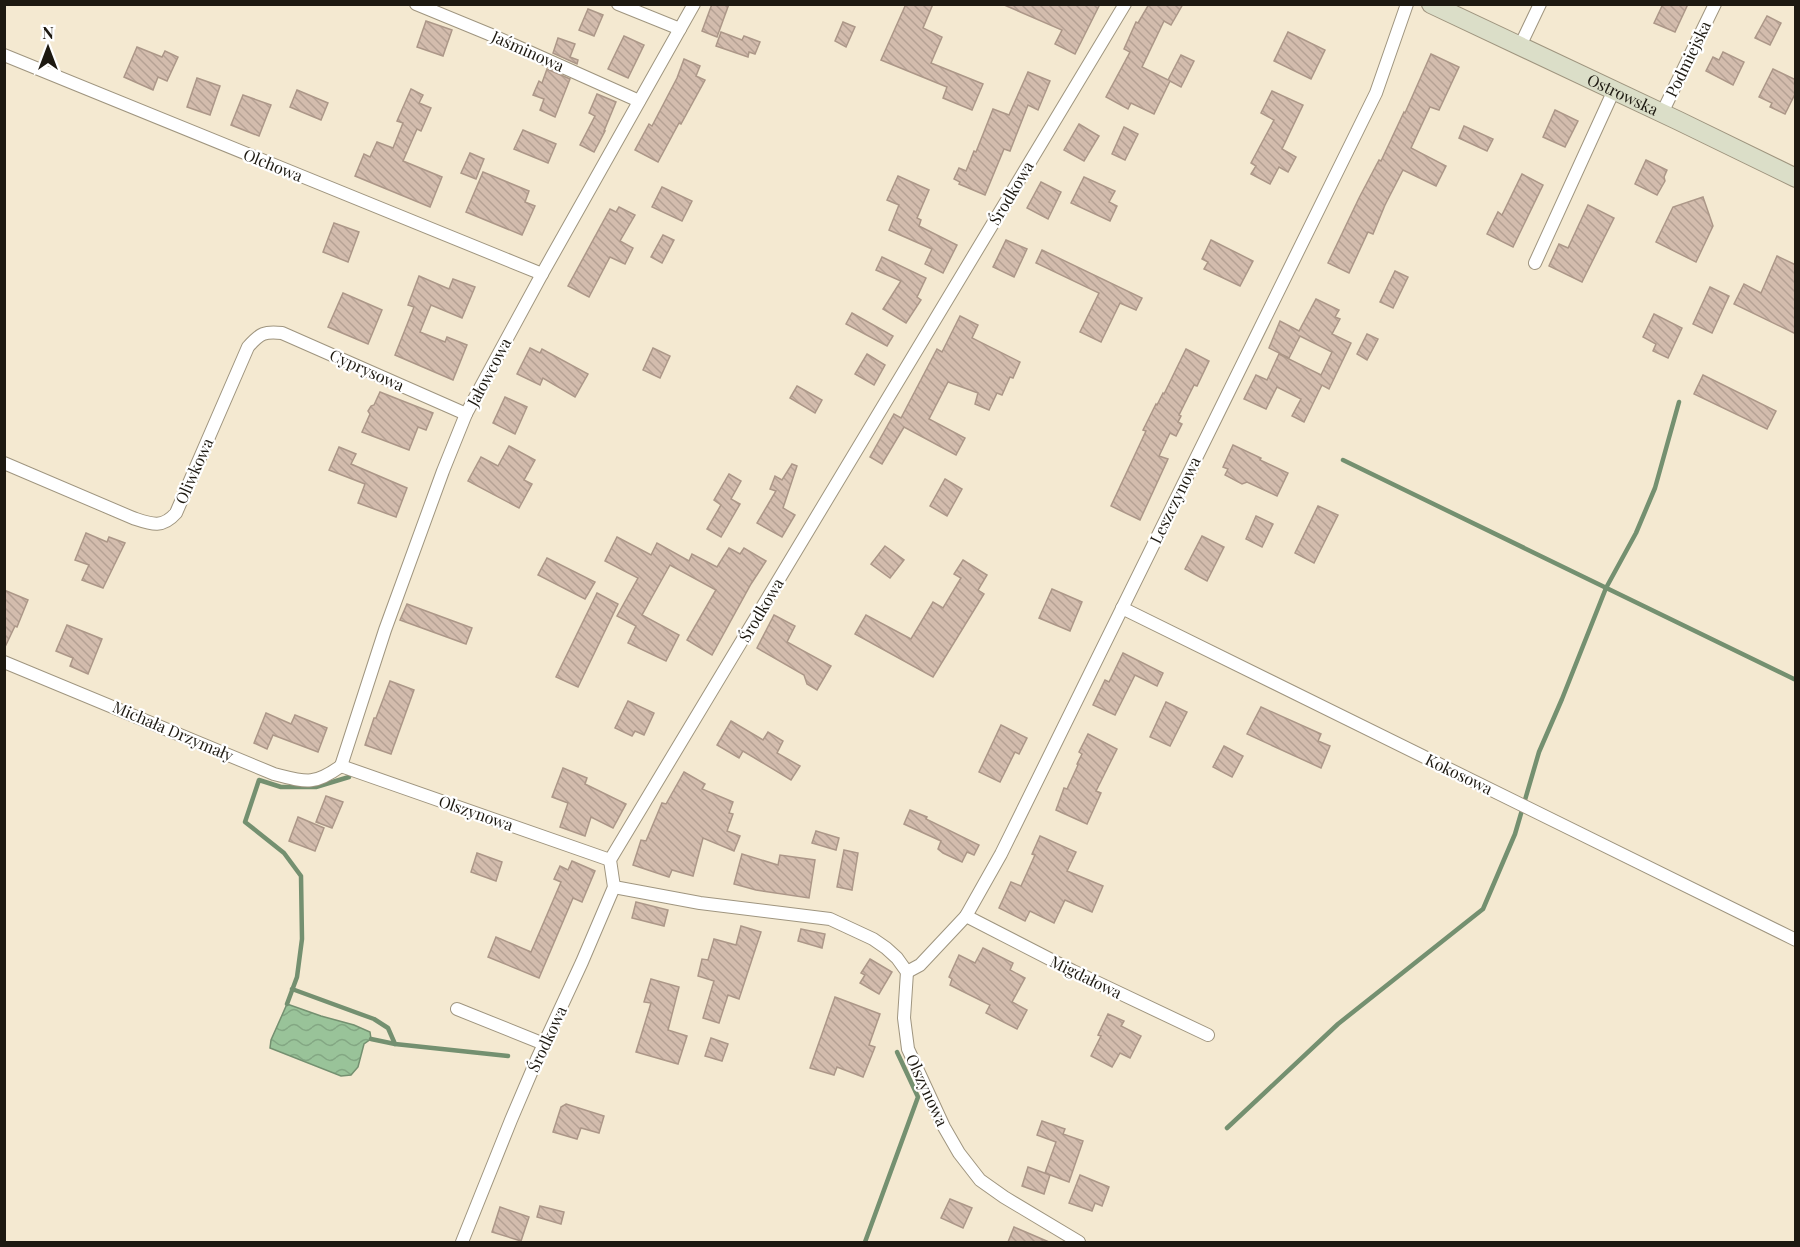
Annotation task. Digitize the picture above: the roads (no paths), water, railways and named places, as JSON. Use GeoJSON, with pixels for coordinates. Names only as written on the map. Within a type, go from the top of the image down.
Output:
{"type":"FeatureCollection","features":[{"type":"Feature","properties":{"kind":"street","name":"Jaśminowa"},"geometry":{"type":"LineString","coordinates":[[416,4],[639,100]]}},
{"type":"Feature","properties":{"kind":"street"},"geometry":{"type":"LineString","coordinates":[[618,4],[680,29]]}},
{"type":"Feature","properties":{"kind":"street","name":"Jałowcowa"},"geometry":{"type":"LineString","coordinates":[[341,766],[387,624],[466,414],[694,4]]}},
{"type":"Feature","properties":{"kind":"street","name":"Środkowa"},"geometry":{"type":"LineString","coordinates":[[610,860],[1125,4]]}},
{"type":"Feature","properties":{"kind":"street","name":"Leszczynowa"},"geometry":{"type":"LineString","coordinates":[[907,972],[920,965],[966,916],[1001,854],[1376,93],[1407,4]]}},
{"type":"Feature","properties":{"kind":"street"},"geometry":{"type":"LineString","coordinates":[[1520,46],[1540,4]]}},
{"type":"Feature","properties":{"kind":"street","name":"Podmiejska"},"geometry":{"type":"LineString","coordinates":[[1662,113],[1714,4]]}},
{"type":"Feature","properties":{"kind":"street","name":"Ostrowska"},"geometry":{"type":"LineString","coordinates":[[1439,8],[1796,178]]}},
{"type":"Feature","properties":{"kind":"street","name":"Olchowa"},"geometry":{"type":"LineString","coordinates":[[4,55],[542,274]]}},
{"type":"Feature","properties":{"kind":"street"},"geometry":{"type":"LineString","coordinates":[[1535,263],[1614,90]]}},
{"type":"Feature","properties":{"kind":"street","name":"Cyprysowa"},"geometry":{"type":"LineString","coordinates":[[267,332],[282,333],[466,414]]}},
{"type":"Feature","properties":{"kind":"street","name":"Oliwkowa"},"geometry":{"type":"LineString","coordinates":[[4,463],[133,518],[148,523],[162,524],[176,513],[248,347],[256,337],[267,332]]}},
{"type":"Feature","properties":{"kind":"street","name":"Kokosowa"},"geometry":{"type":"LineString","coordinates":[[1122,608],[1796,940]]}},
{"type":"Feature","properties":{"kind":"street","name":"Michała Drzymały"},"geometry":{"type":"LineString","coordinates":[[4,662],[274,774],[306,782],[326,777],[341,766]]}},
{"type":"Feature","properties":{"kind":"street","name":"Olszynowa"},"geometry":{"type":"LineString","coordinates":[[341,766],[610,860]]}},
{"type":"Feature","properties":{"kind":"street"},"geometry":{"type":"LineString","coordinates":[[610,860],[614,887],[700,903],[830,919],[873,939],[897,958],[907,972]]}},
{"type":"Feature","properties":{"kind":"street","name":"Środkowa"},"geometry":{"type":"LineString","coordinates":[[462,1242],[511,1120],[614,887]]}},
{"type":"Feature","properties":{"kind":"street","name":"Migdałowa"},"geometry":{"type":"LineString","coordinates":[[966,916],[1073,971],[1208,1035]]}},
{"type":"Feature","properties":{"kind":"street","name":"Olszynowa"},"geometry":{"type":"LineString","coordinates":[[907,972],[904,1018],[908,1048],[944,1127],[960,1153],[980,1180],[1079,1242]]}},
{"type":"Feature","properties":{"kind":"street"},"geometry":{"type":"LineString","coordinates":[[457,1010],[544,1044]]}},
{"type":"Feature","properties":{"kind":"water"},"geometry":{"type":"Polygon","coordinates":[[[287,1004],[370,1032],[371,1039],[364,1044],[358,1067],[351,1075],[341,1076],[270,1048],[271,1040],[287,1004]]]}},
{"type":"Feature","properties":{"kind":"waterway"},"geometry":{"type":"LineString","coordinates":[[1227,1128],[1338,1024],[1483,909],[1515,834],[1539,752],[1606,588],[1636,533],[1655,488],[1679,402]]}},
{"type":"Feature","properties":{"kind":"waterway"},"geometry":{"type":"LineString","coordinates":[[1343,460],[1796,680]]}},
{"type":"Feature","properties":{"kind":"waterway"},"geometry":{"type":"LineString","coordinates":[[287,1004],[297,977],[302,939],[301,876],[284,853],[245,822],[259,780],[281,787],[316,787],[349,777]]}},
{"type":"Feature","properties":{"kind":"waterway"},"geometry":{"type":"LineString","coordinates":[[292,989],[374,1019],[388,1028],[395,1044],[508,1056]]}},
{"type":"Feature","properties":{"kind":"waterway"},"geometry":{"type":"LineString","coordinates":[[371,1039],[395,1044]]}},
{"type":"Feature","properties":{"kind":"waterway"},"geometry":{"type":"LineString","coordinates":[[865,1242],[918,1097],[897,1052]]}}]}
